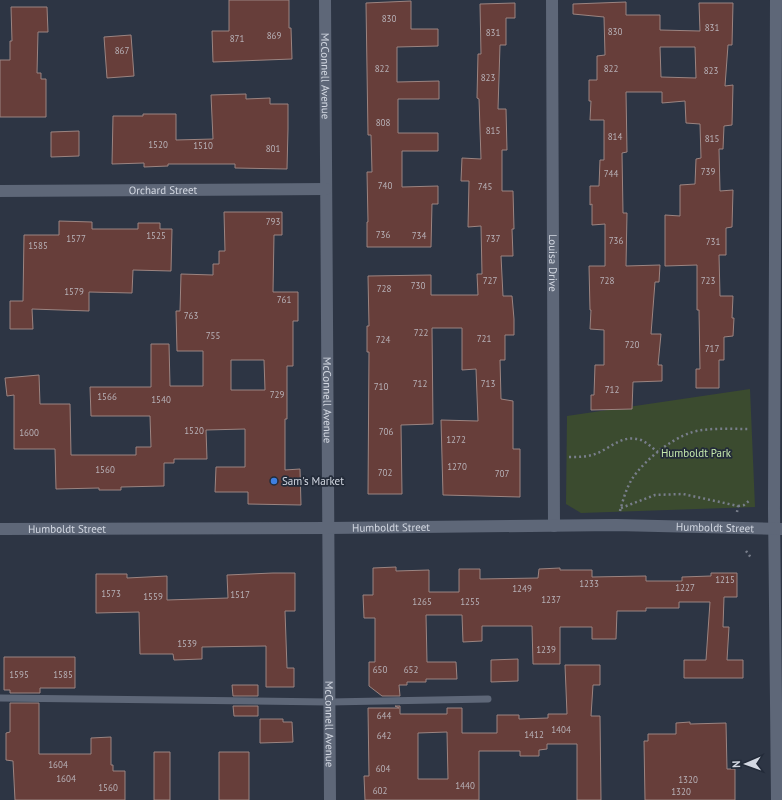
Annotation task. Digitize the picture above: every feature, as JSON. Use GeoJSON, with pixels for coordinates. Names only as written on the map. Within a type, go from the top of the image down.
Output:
{"type":"FeatureCollection","features":[{"type":"Feature","properties":{"kind":"street","name":"McConnell Avenue"},"geometry":{"type":"LineString","coordinates":[[325,0],[330,800]]}},
{"type":"Feature","properties":{"kind":"street","name":"Louisa Drive"},"geometry":{"type":"LineString","coordinates":[[552,0],[554,526]]}},
{"type":"Feature","properties":{"kind":"street"},"geometry":{"type":"LineString","coordinates":[[776,0],[778,529],[777,800]]}},
{"type":"Feature","properties":{"kind":"street","name":"Orchard Street"},"geometry":{"type":"LineString","coordinates":[[0,191],[326,189]]}},
{"type":"Feature","properties":{"kind":"street","name":"Humboldt Street"},"geometry":{"type":"LineString","coordinates":[[0,529],[616,525],[778,529]]}},
{"type":"Feature","properties":{"kind":"lane"},"geometry":{"type":"LineString","coordinates":[[0,698],[329,702],[488,699]]}},
{"type":"Feature","properties":{"kind":"path"},"geometry":{"type":"LineString","coordinates":[[616,525],[624,495],[631,480],[644,463],[658,452],[680,437],[702,430],[749,429]]}},
{"type":"Feature","properties":{"kind":"path"},"geometry":{"type":"LineString","coordinates":[[554,457],[585,457],[599,453],[613,444],[638,439],[644,441],[658,452]]}},
{"type":"Feature","properties":{"kind":"path"},"geometry":{"type":"LineString","coordinates":[[621,508],[655,495],[683,494],[738,506],[744,505],[750,500]]}},
{"type":"Feature","properties":{"kind":"path"},"geometry":{"type":"LineString","coordinates":[[738,506],[737,514],[742,515]]}},
{"type":"Feature","properties":{"kind":"path"},"geometry":{"type":"LineString","coordinates":[[746,551],[752,559]]}},
{"type":"Feature","properties":{"kind":"green space","name":"Humboldt Park"},"geometry":{"type":"Polygon","coordinates":[[[750,389],[755,507],[581,513],[566,504],[567,416],[750,389]]]}},
{"type":"Feature","properties":{"kind":"building"},"geometry":{"type":"Polygon","coordinates":[[[229,0],[289,0],[289,28],[291,28],[292,59],[213,62],[212,31],[229,31],[229,0]]]}},
{"type":"Feature","properties":{"kind":"building"},"geometry":{"type":"Polygon","coordinates":[[[411,1],[411,29],[438,29],[438,46],[397,47],[397,82],[439,81],[439,99],[398,99],[398,133],[438,133],[438,151],[402,151],[402,187],[438,186],[438,204],[432,204],[431,247],[367,247],[367,172],[372,172],[371,135],[368,135],[366,3],[411,1]]]}},
{"type":"Feature","properties":{"kind":"building"},"geometry":{"type":"Polygon","coordinates":[[[626,2],[626,15],[660,15],[660,30],[700,31],[699,3],[733,3],[732,45],[728,45],[725,86],[733,85],[732,125],[724,126],[723,149],[719,149],[720,191],[733,190],[732,227],[726,228],[726,255],[719,255],[720,296],[733,296],[732,318],[734,318],[733,336],[724,337],[724,360],[719,360],[719,388],[696,388],[696,369],[700,369],[699,310],[697,310],[697,265],[665,266],[665,215],[680,216],[680,185],[695,184],[696,159],[701,158],[700,124],[686,123],[685,101],[662,103],[662,92],[626,92],[627,152],[622,153],[623,213],[627,213],[626,266],[660,265],[659,282],[655,282],[651,334],[661,334],[658,365],[662,365],[662,381],[633,382],[632,409],[591,410],[591,395],[594,395],[595,365],[604,365],[604,330],[590,329],[591,310],[589,266],[605,266],[605,224],[592,225],[590,186],[599,186],[600,160],[604,160],[604,120],[590,120],[591,101],[589,101],[589,80],[597,80],[597,56],[605,55],[604,17],[573,14],[573,4],[626,2]],[[660,47],[661,77],[696,78],[695,47],[660,47]]]}},
{"type":"Feature","properties":{"kind":"building"},"geometry":{"type":"Polygon","coordinates":[[[515,3],[515,18],[506,18],[506,45],[500,45],[498,109],[506,109],[507,150],[502,150],[502,191],[513,191],[514,229],[512,229],[513,256],[501,256],[503,296],[512,296],[514,335],[505,335],[505,360],[500,360],[501,399],[513,401],[513,449],[520,449],[520,497],[443,495],[441,420],[478,421],[476,369],[462,370],[462,328],[432,328],[433,424],[401,425],[402,494],[368,494],[368,276],[431,275],[431,295],[478,295],[477,274],[482,274],[481,226],[468,227],[469,181],[461,181],[462,158],[481,159],[479,99],[477,98],[478,54],[481,54],[480,4],[515,3]]]}},
{"type":"Feature","properties":{"kind":"building"},"geometry":{"type":"Polygon","coordinates":[[[11,7],[47,7],[48,32],[38,32],[37,73],[41,73],[41,79],[46,79],[46,117],[0,117],[0,60],[10,60],[10,41],[12,41],[11,7]]]}},
{"type":"Feature","properties":{"kind":"building"},"geometry":{"type":"Polygon","coordinates":[[[131,35],[134,76],[107,78],[104,37],[131,35]]]}},
{"type":"Feature","properties":{"kind":"building"},"geometry":{"type":"Polygon","coordinates":[[[246,94],[246,99],[270,98],[270,104],[288,104],[287,169],[235,168],[235,164],[168,164],[168,166],[144,167],[144,163],[112,164],[113,116],[176,114],[176,140],[213,139],[211,95],[246,94]]]}},
{"type":"Feature","properties":{"kind":"building"},"geometry":{"type":"Polygon","coordinates":[[[79,131],[79,156],[51,157],[51,132],[79,131]]]}},
{"type":"Feature","properties":{"kind":"building"},"geometry":{"type":"Polygon","coordinates":[[[224,212],[282,212],[282,235],[274,235],[273,292],[298,292],[298,321],[293,321],[293,366],[287,366],[285,470],[300,469],[301,505],[248,504],[248,492],[215,492],[216,467],[245,467],[245,429],[206,430],[207,459],[174,459],[174,463],[164,463],[164,486],[121,487],[121,490],[99,490],[99,488],[56,489],[55,449],[14,449],[14,395],[7,396],[5,378],[39,375],[40,404],[70,404],[71,455],[136,455],[136,447],[151,447],[150,416],[91,416],[90,387],[151,387],[151,344],[169,344],[170,386],[203,386],[203,351],[177,351],[176,311],[180,311],[181,274],[213,275],[213,264],[219,264],[219,251],[225,251],[224,212]],[[231,360],[231,390],[265,390],[264,360],[231,360]]]}},
{"type":"Feature","properties":{"kind":"building"},"geometry":{"type":"Polygon","coordinates":[[[59,221],[92,222],[92,229],[138,229],[138,223],[160,223],[160,229],[172,229],[171,271],[133,270],[132,293],[89,292],[89,311],[32,309],[33,329],[10,329],[10,301],[23,301],[24,235],[59,235],[59,221]]]}},
{"type":"Feature","properties":{"kind":"building"},"geometry":{"type":"Polygon","coordinates":[[[396,567],[396,571],[429,570],[429,592],[459,592],[459,569],[480,569],[480,579],[538,578],[539,569],[560,568],[560,570],[592,570],[592,577],[646,576],[646,581],[682,581],[682,577],[711,576],[711,573],[737,573],[737,597],[724,597],[723,627],[729,627],[727,660],[743,660],[743,678],[684,678],[684,660],[706,660],[710,602],[679,602],[679,608],[646,608],[646,611],[617,611],[616,639],[592,639],[592,627],[560,627],[560,664],[533,664],[532,626],[482,626],[482,641],[463,642],[462,615],[426,615],[427,662],[456,662],[457,679],[426,679],[426,682],[407,682],[407,685],[399,685],[400,696],[382,696],[369,686],[369,662],[375,662],[375,618],[364,618],[363,595],[373,595],[373,568],[396,567]]]}},
{"type":"Feature","properties":{"kind":"building"},"geometry":{"type":"Polygon","coordinates":[[[295,573],[295,611],[285,611],[287,668],[294,668],[294,687],[266,687],[266,646],[202,647],[202,659],[174,660],[173,654],[140,654],[139,612],[96,613],[96,574],[127,574],[127,578],[167,576],[167,600],[228,598],[227,575],[295,573]]]}},
{"type":"Feature","properties":{"kind":"building"},"geometry":{"type":"Polygon","coordinates":[[[4,657],[75,657],[75,688],[40,688],[40,693],[10,693],[10,690],[4,690],[4,657]]]}},
{"type":"Feature","properties":{"kind":"building"},"geometry":{"type":"Polygon","coordinates":[[[518,659],[518,681],[491,682],[491,660],[518,659]]]}},
{"type":"Feature","properties":{"kind":"building"},"geometry":{"type":"Polygon","coordinates":[[[565,665],[600,665],[600,685],[593,685],[591,716],[600,716],[601,800],[577,800],[577,744],[547,744],[547,749],[539,750],[539,756],[520,756],[520,751],[479,751],[479,800],[365,800],[364,776],[369,776],[368,708],[399,708],[395,706],[400,706],[400,714],[447,714],[447,708],[462,708],[462,733],[497,733],[497,715],[519,715],[519,719],[548,718],[548,714],[567,714],[565,665]],[[447,732],[418,733],[418,779],[448,779],[447,732]]]}},
{"type":"Feature","properties":{"kind":"building"},"geometry":{"type":"Polygon","coordinates":[[[232,685],[258,685],[258,696],[233,696],[232,685]]]}},
{"type":"Feature","properties":{"kind":"building"},"geometry":{"type":"Polygon","coordinates":[[[10,703],[39,703],[39,754],[91,754],[91,738],[111,737],[111,765],[113,765],[113,771],[125,771],[125,800],[15,800],[13,761],[6,760],[6,733],[10,732],[10,703]]]}},
{"type":"Feature","properties":{"kind":"building"},"geometry":{"type":"Polygon","coordinates":[[[233,706],[258,706],[258,716],[234,716],[233,706]]]}},
{"type":"Feature","properties":{"kind":"building"},"geometry":{"type":"Polygon","coordinates":[[[260,719],[283,719],[283,722],[292,722],[293,742],[260,743],[260,719]]]}},
{"type":"Feature","properties":{"kind":"building"},"geometry":{"type":"Polygon","coordinates":[[[690,722],[690,724],[726,723],[727,769],[735,769],[735,800],[645,800],[644,741],[648,741],[648,734],[676,734],[676,723],[690,722]]]}},
{"type":"Feature","properties":{"kind":"building"},"geometry":{"type":"Polygon","coordinates":[[[154,752],[170,752],[170,800],[154,800],[154,752]]]}},
{"type":"Feature","properties":{"kind":"building"},"geometry":{"type":"Polygon","coordinates":[[[219,752],[249,752],[249,800],[219,800],[219,752]]]}},
{"type":"Feature","properties":{"kind":"place","name":"Sam's Market"},"geometry":{"type":"Point","coordinates":[274,481]}}]}
